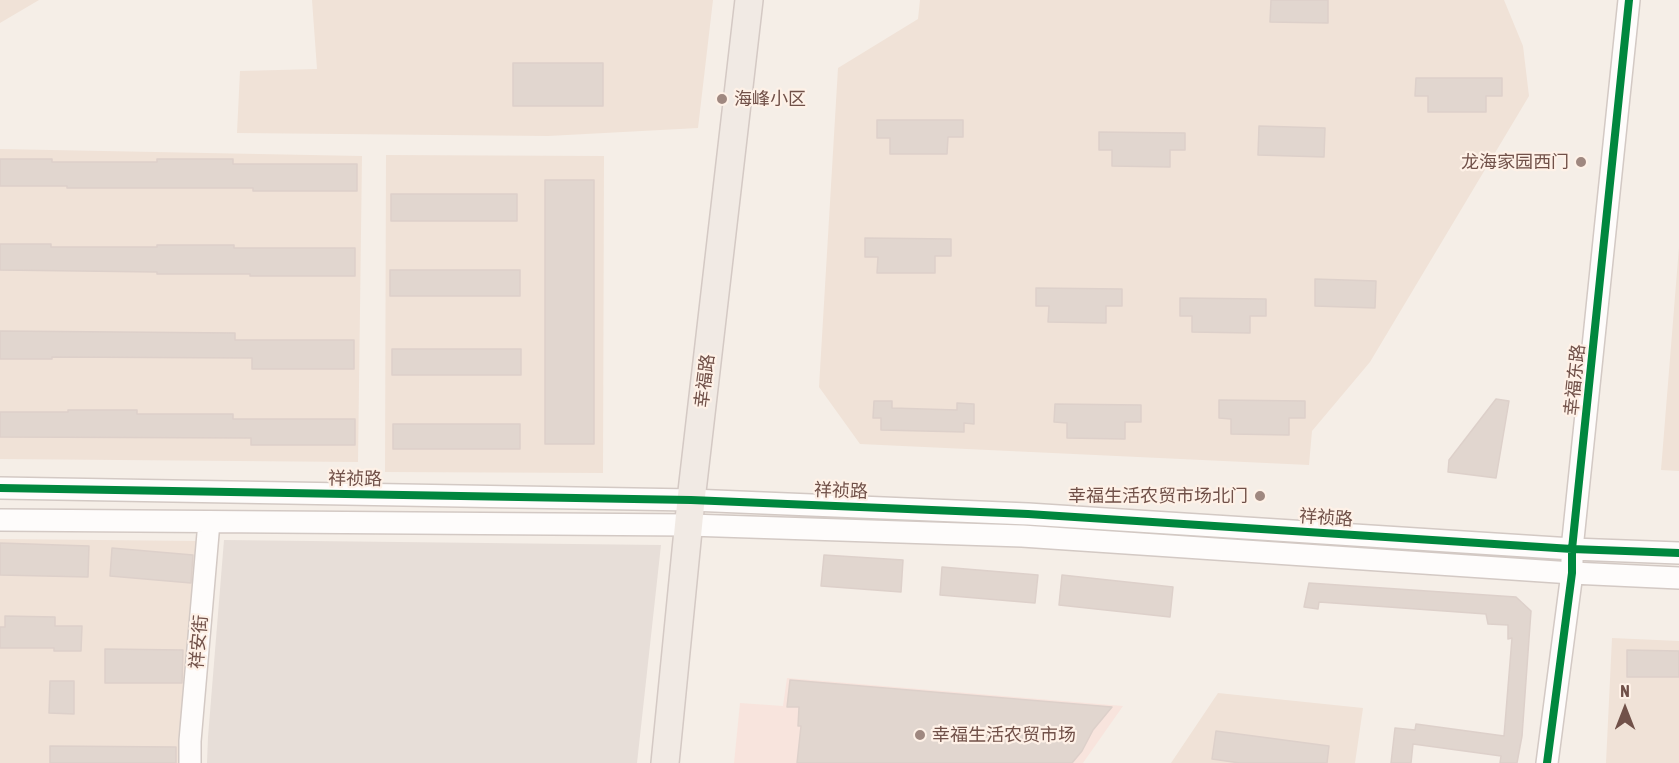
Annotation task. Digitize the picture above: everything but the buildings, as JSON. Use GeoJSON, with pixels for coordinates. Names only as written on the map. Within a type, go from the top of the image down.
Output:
{"type":"FeatureCollection","features":[{"type":"Feature","properties":{"kind":"main road","name":"幸福路"},"geometry":{"type":"LineString","coordinates":[[682,763],[699,513],[749,0]]}},
{"type":"Feature","properties":{"kind":"main road","name":"幸福路"},"geometry":{"type":"LineString","coordinates":[[665,763],[765,0]]}},
{"type":"Feature","properties":{"kind":"street","name":"幸福东路"},"geometry":{"type":"LineString","coordinates":[[1546,763],[1572,573],[1572,549],[1629,0]]}},
{"type":"Feature","properties":{"kind":"street","name":"祥祯路"},"geometry":{"type":"LineString","coordinates":[[0,488],[699,513],[1572,573],[1679,578]]}},
{"type":"Feature","properties":{"kind":"street","name":"祥祯路"},"geometry":{"type":"LineString","coordinates":[[0,520],[209,522],[699,513],[1028,514],[1572,549],[1679,553]]}},
{"type":"Feature","properties":{"kind":"street","name":"祥安街"},"geometry":{"type":"LineString","coordinates":[[190,763],[209,522]]}},
{"type":"Feature","properties":{"kind":"shaded area"},"geometry":{"type":"Polygon","coordinates":[[[0,0],[39,0],[0,23],[0,0]]]}},
{"type":"Feature","properties":{"kind":"shaded area","name":"海峰小区"},"geometry":{"type":"Polygon","coordinates":[[[312,0],[713,0],[698,128],[548,136],[237,133],[240,71],[317,69],[312,0]]]}},
{"type":"Feature","properties":{"kind":"shaded area"},"geometry":{"type":"Polygon","coordinates":[[[920,0],[1504,0],[1523,46],[1529,96],[1370,362],[1312,431],[1309,465],[860,444],[819,387],[838,68],[918,19],[920,0]]]}},
{"type":"Feature","properties":{"kind":"shaded area"},"geometry":{"type":"Polygon","coordinates":[[[0,149],[362,156],[358,462],[0,459],[0,149]]]}},
{"type":"Feature","properties":{"kind":"shaded area"},"geometry":{"type":"Polygon","coordinates":[[[386,155],[604,156],[603,473],[385,472],[386,155]]]}},
{"type":"Feature","properties":{"kind":"shaded area"},"geometry":{"type":"Polygon","coordinates":[[[1679,247],[1679,471],[1661,470],[1679,247]]]}},
{"type":"Feature","properties":{"kind":"shaded area"},"geometry":{"type":"Polygon","coordinates":[[[0,539],[199,541],[181,713],[180,763],[0,763],[0,539]]]}},
{"type":"Feature","properties":{"kind":"shaded area"},"geometry":{"type":"Polygon","coordinates":[[[224,540],[661,545],[637,763],[207,763],[224,540]]]}},
{"type":"Feature","properties":{"kind":"shaded area"},"geometry":{"type":"Polygon","coordinates":[[[1612,638],[1679,641],[1679,763],[1606,763],[1612,638]]]}},
{"type":"Feature","properties":{"kind":"shaded area","name":"幸福生活农贸市场"},"geometry":{"type":"Polygon","coordinates":[[[787,678],[1123,706],[1083,763],[734,763],[740,703],[783,706],[787,678]]]}},
{"type":"Feature","properties":{"kind":"shaded area"},"geometry":{"type":"Polygon","coordinates":[[[1218,693],[1363,708],[1355,763],[1171,763],[1218,693]]]}},
{"type":"Feature","properties":{"kind":"cycle path"},"geometry":{"type":"LineString","coordinates":[[1547,763],[1572,573],[1572,549],[1629,0]]}},
{"type":"Feature","properties":{"kind":"cycle path"},"geometry":{"type":"LineString","coordinates":[[0,488],[691,500],[1028,514],[1572,549],[1679,553]]}},
{"type":"Feature","properties":{"kind":"place","name":"海峰小区"},"geometry":{"type":"Point","coordinates":[722,99]}},
{"type":"Feature","properties":{"kind":"place","name":"龙海家园西门"},"geometry":{"type":"Point","coordinates":[1581,162]}},
{"type":"Feature","properties":{"kind":"place","name":"幸福生活农贸市场北门"},"geometry":{"type":"Point","coordinates":[1260,496]}},
{"type":"Feature","properties":{"kind":"place","name":"幸福生活农贸市场"},"geometry":{"type":"Point","coordinates":[920,735]}}]}
